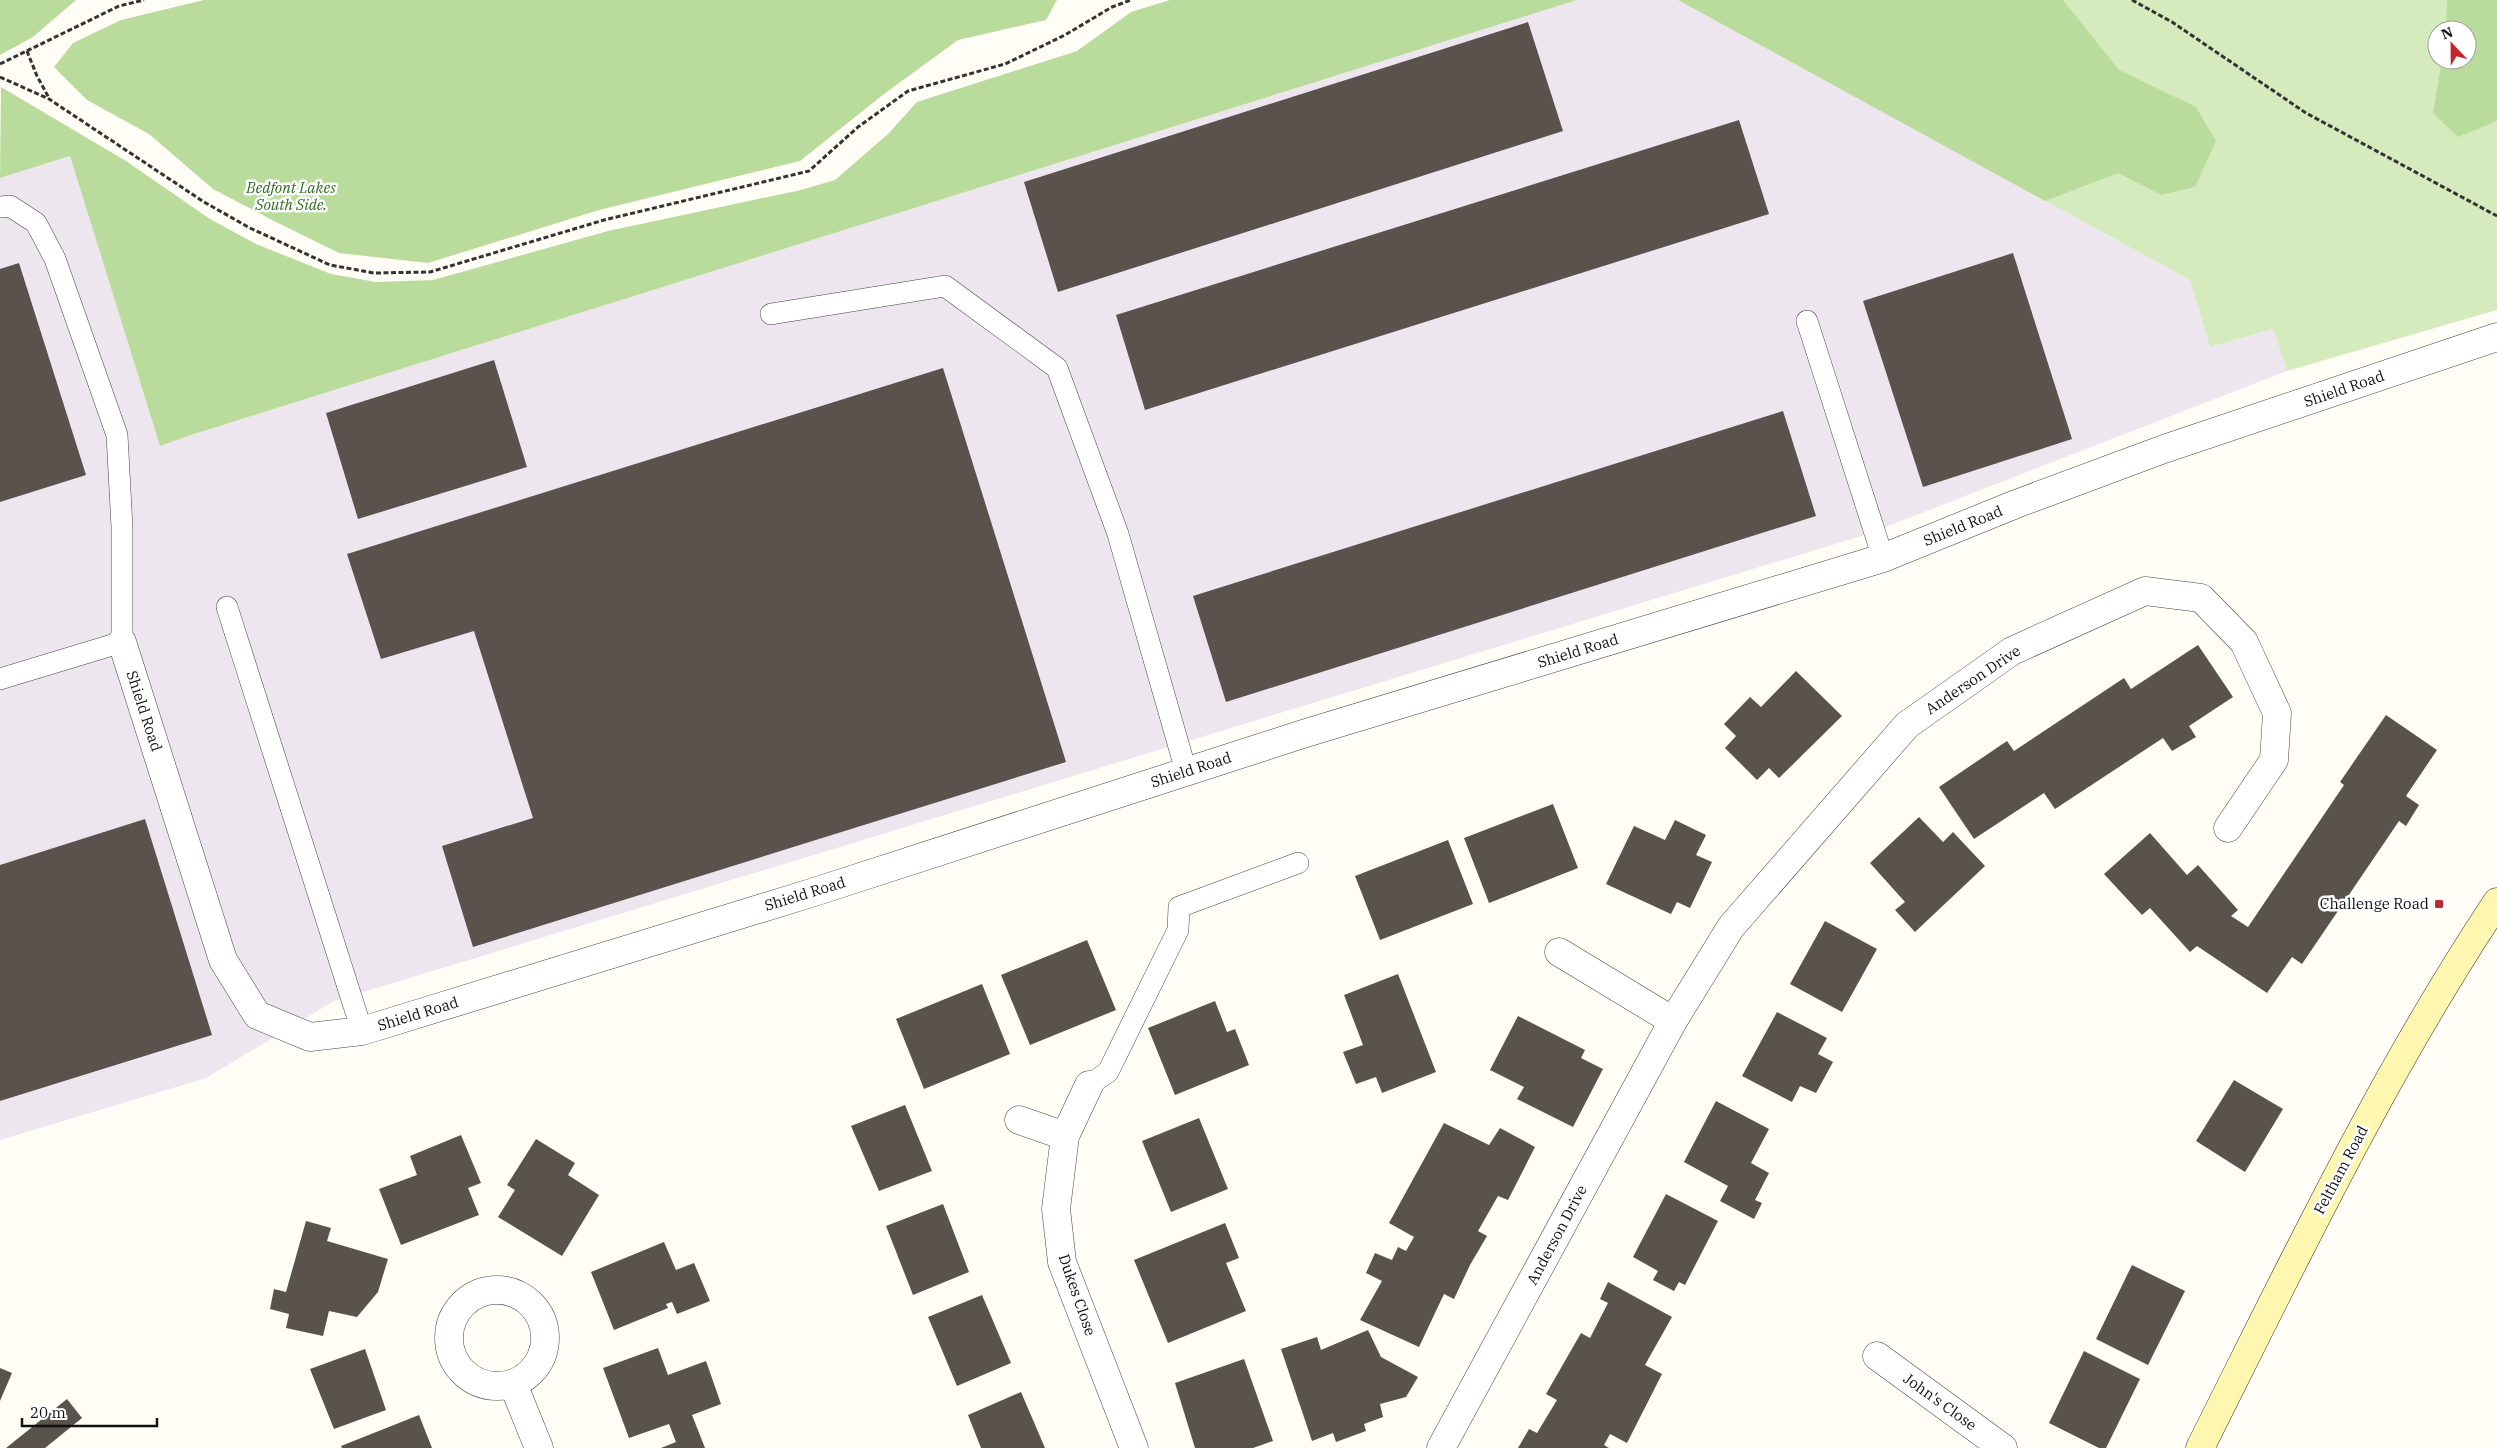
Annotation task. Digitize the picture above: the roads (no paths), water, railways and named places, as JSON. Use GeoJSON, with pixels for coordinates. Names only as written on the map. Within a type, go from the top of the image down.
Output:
{"type":"FeatureCollection","features":[{"type":"Feature","properties":{"kind":"main road","name":"Feltham Road"},"geometry":{"type":"LineString","coordinates":[[2200,1448],[2331,1188],[2398,1063],[2454,968],[2497,902]]}},
{"type":"Feature","properties":{"kind":"street","name":"Shield Road"},"geometry":{"type":"LineString","coordinates":[[122,642],[223,960],[257,1015],[310,1037],[362,1031],[811,893],[1315,730],[1883,558],[2016,504],[2164,449],[2497,337]]}},
{"type":"Feature","properties":{"kind":"street","name":"Anderson Drive"},"geometry":{"type":"LineString","coordinates":[[1441,1448],[1673,1021],[1732,927],[1907,725],[2012,651],[2144,591],[2201,598],[2244,642],[2277,713],[2274,760],[2228,828]]}},
{"type":"Feature","properties":{"kind":"street"},"geometry":{"type":"LineString","coordinates":[[1559,952],[1673,1021]]}},
{"type":"Feature","properties":{"kind":"street","name":"Dukes Close"},"geometry":{"type":"LineString","coordinates":[[1089,1085],[1065,1136],[1056,1209],[1062,1262],[1134,1448]]}},
{"type":"Feature","properties":{"kind":"street"},"geometry":{"type":"LineString","coordinates":[[1019,1120],[1065,1136]]}},
{"type":"Feature","properties":{"kind":"street","name":"John's Close"},"geometry":{"type":"LineString","coordinates":[[1877,1356],[2003,1448]]}},
{"type":"Feature","properties":{"kind":"street"},"geometry":{"type":"LineString","coordinates":[[513,1384],[539,1448]]}},
{"type":"Feature","properties":{"kind":"lane"},"geometry":{"type":"LineString","coordinates":[[0,206],[10,206],[36,223],[55,259],[117,434],[122,528],[122,642],[0,679]]}},
{"type":"Feature","properties":{"kind":"lane"},"geometry":{"type":"LineString","coordinates":[[771,314],[945,286],[1057,368],[1118,534],[1186,771]]}},
{"type":"Feature","properties":{"kind":"lane"},"geometry":{"type":"LineString","coordinates":[[1807,320],[1883,558]]}},
{"type":"Feature","properties":{"kind":"lane"},"geometry":{"type":"LineString","coordinates":[[227,607],[362,1031]]}},
{"type":"Feature","properties":{"kind":"lane"},"geometry":{"type":"LineString","coordinates":[[1089,1085],[1108,1072],[1178,930],[1179,907],[1298,862]]}},
{"type":"Feature","properties":{"kind":"place","name":"Challenge Road"},"geometry":{"type":"Point","coordinates":[2439,904]}},
{"type":"Feature","properties":{"kind":"park label","name":"Bedfont Lakes South Side."},"geometry":{"type":"Point","coordinates":[291,196]}}]}
